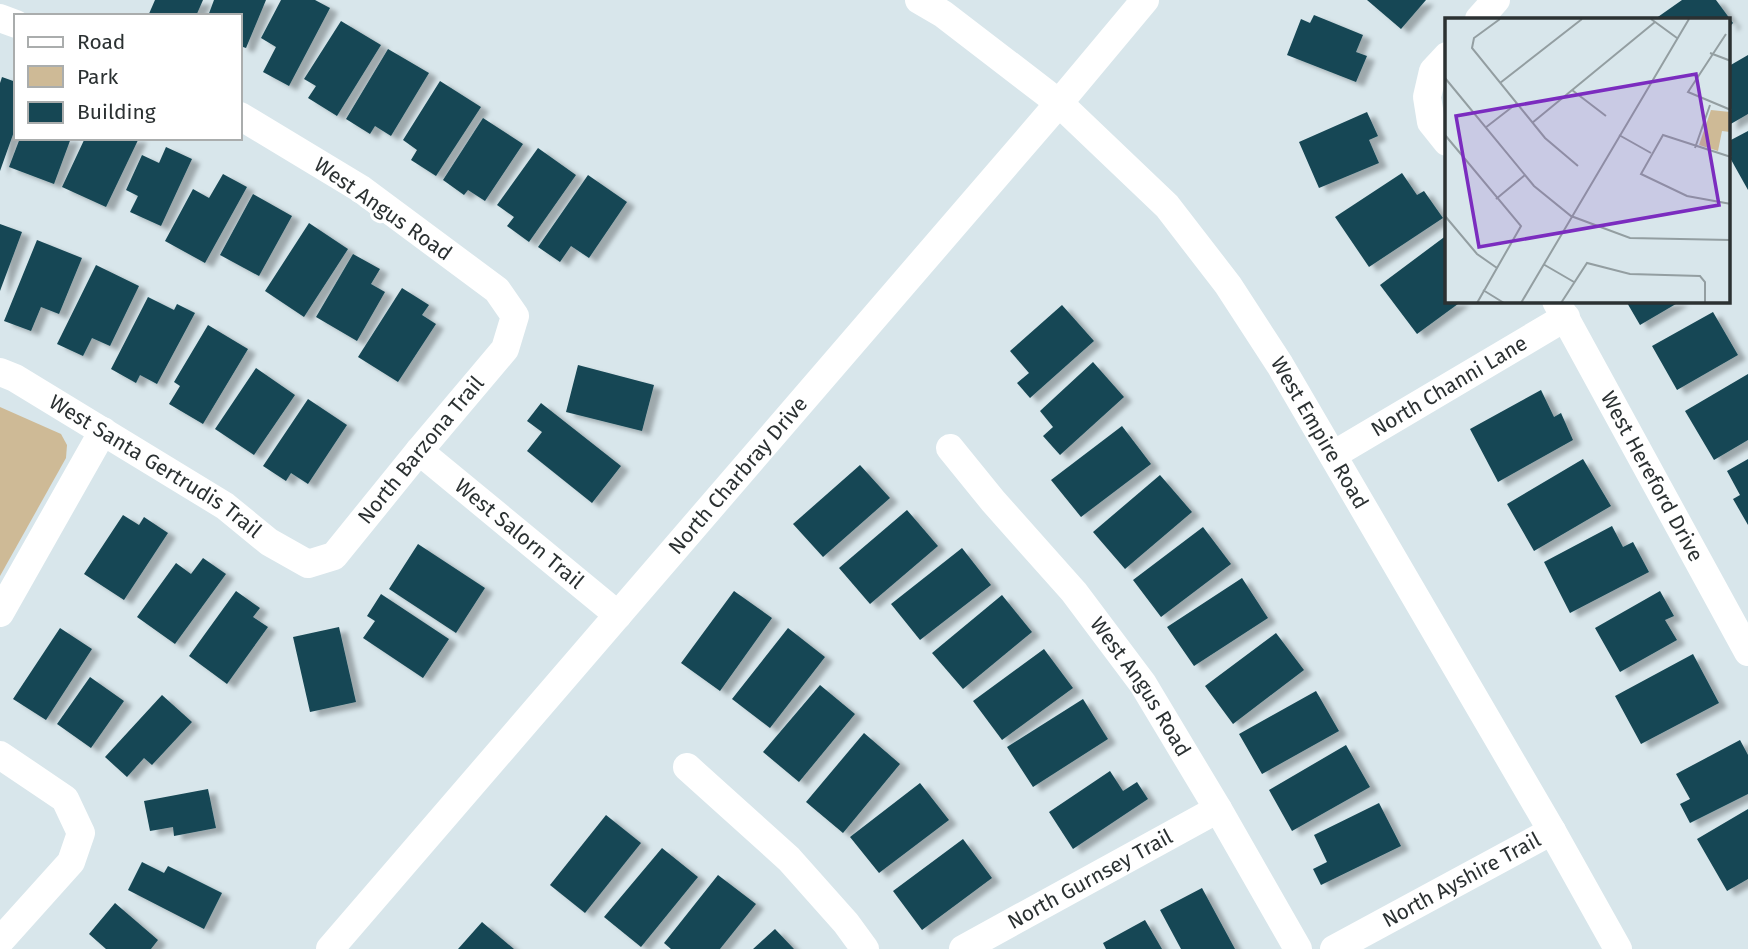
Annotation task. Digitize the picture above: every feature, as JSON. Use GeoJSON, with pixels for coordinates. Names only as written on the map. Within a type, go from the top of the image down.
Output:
{"type":"FeatureCollection","features":[{"type":"Feature","properties":{"kind":"street","name":"West Empire Road"},"geometry":{"type":"LineString","coordinates":[[919,0],[943,14],[1059,103],[1167,206],[1228,285],[1280,365],[1618,949]]}},
{"type":"Feature","properties":{"kind":"street","name":"North Charbray Drive"},"geometry":{"type":"LineString","coordinates":[[330,949],[1145,0]]}},
{"type":"Feature","properties":{"kind":"street"},"geometry":{"type":"LineString","coordinates":[[1480,18],[1496,0]]}},
{"type":"Feature","properties":{"kind":"street"},"geometry":{"type":"LineString","coordinates":[[1445,58],[1433,71],[1427,97],[1431,122],[1445,140]]}},
{"type":"Feature","properties":{"kind":"street","name":"West Angus Road"},"geometry":{"type":"LineString","coordinates":[[242,117],[361,189],[497,289],[515,316]]}},
{"type":"Feature","properties":{"kind":"street","name":"North Channi Lane"},"geometry":{"type":"LineString","coordinates":[[1332,455],[1561,309]]}},
{"type":"Feature","properties":{"kind":"street","name":"West Hereford Drive"},"geometry":{"type":"LineString","coordinates":[[1561,309],[1748,652]]}},
{"type":"Feature","properties":{"kind":"street","name":"North Barzona Trail"},"geometry":{"type":"LineString","coordinates":[[308,564],[334,556],[505,349],[515,316]]}},
{"type":"Feature","properties":{"kind":"street","name":"West Santa Gertrudis Trail"},"geometry":{"type":"LineString","coordinates":[[0,372],[15,378],[103,430],[225,506],[269,542],[308,564]]}},
{"type":"Feature","properties":{"kind":"street"},"geometry":{"type":"LineString","coordinates":[[0,613],[103,430]]}},
{"type":"Feature","properties":{"kind":"street","name":"West Angus Road"},"geometry":{"type":"LineString","coordinates":[[950,448],[1074,592],[1143,684],[1298,949]]}},
{"type":"Feature","properties":{"kind":"street","name":"West Salorn Trail"},"geometry":{"type":"LineString","coordinates":[[419,451],[618,615]]}},
{"type":"Feature","properties":{"kind":"street"},"geometry":{"type":"LineString","coordinates":[[0,755],[65,799],[81,832],[71,862],[0,941]]}},
{"type":"Feature","properties":{"kind":"street"},"geometry":{"type":"LineString","coordinates":[[687,767],[789,859],[846,923],[865,949]]}},
{"type":"Feature","properties":{"kind":"street","name":"North Gurnsey Trail"},"geometry":{"type":"LineString","coordinates":[[963,949],[1218,809]]}},
{"type":"Feature","properties":{"kind":"street","name":"North Ayshire Trail"},"geometry":{"type":"LineString","coordinates":[[1334,949],[1552,831]]}},
{"type":"Feature","properties":{"kind":"green space"},"geometry":{"type":"Polygon","coordinates":[[[0,407],[61,434],[67,445],[66,458],[0,576],[0,407]]]}},
{"type":"Feature","properties":{"kind":"building"},"geometry":{"type":"Polygon","coordinates":[[[155,0],[203,0],[197,14],[149,14],[155,0]]]}},
{"type":"Feature","properties":{"kind":"building"},"geometry":{"type":"Polygon","coordinates":[[[214,0],[266,0],[246,48],[242,47],[242,14],[209,14],[214,0]]]}},
{"type":"Feature","properties":{"kind":"building"},"geometry":{"type":"Polygon","coordinates":[[[281,0],[315,0],[330,8],[289,86],[263,72],[276,47],[261,38],[281,0]]]}},
{"type":"Feature","properties":{"kind":"building"},"geometry":{"type":"Polygon","coordinates":[[[1367,0],[1426,0],[1401,29],[1367,0]]]}},
{"type":"Feature","properties":{"kind":"building"},"geometry":{"type":"Polygon","coordinates":[[[1682,0],[1716,0],[1729,18],[1656,18],[1682,0]]]}},
{"type":"Feature","properties":{"kind":"building"},"geometry":{"type":"Polygon","coordinates":[[[1314,15],[1363,35],[1356,52],[1367,56],[1356,82],[1287,55],[1301,19],[1310,23],[1314,15]]]}},
{"type":"Feature","properties":{"kind":"building"},"geometry":{"type":"Polygon","coordinates":[[[341,21],[381,45],[337,116],[308,98],[316,86],[304,79],[341,21]]]}},
{"type":"Feature","properties":{"kind":"building"},"geometry":{"type":"Polygon","coordinates":[[[388,49],[429,73],[391,136],[375,126],[370,134],[346,119],[388,49]]]}},
{"type":"Feature","properties":{"kind":"building"},"geometry":{"type":"Polygon","coordinates":[[[1748,55],[1748,114],[1730,124],[1730,65],[1748,55]]]}},
{"type":"Feature","properties":{"kind":"building"},"geometry":{"type":"Polygon","coordinates":[[[2,77],[14,81],[14,132],[0,171],[2,77]]]}},
{"type":"Feature","properties":{"kind":"building"},"geometry":{"type":"Polygon","coordinates":[[[440,81],[481,107],[436,176],[411,160],[417,150],[403,140],[440,81]]]}},
{"type":"Feature","properties":{"kind":"building"},"geometry":{"type":"Polygon","coordinates":[[[1367,112],[1378,136],[1369,140],[1379,163],[1319,188],[1299,142],[1367,112]]]}},
{"type":"Feature","properties":{"kind":"building"},"geometry":{"type":"Polygon","coordinates":[[[483,118],[523,144],[485,201],[468,190],[464,195],[443,180],[483,118]]]}},
{"type":"Feature","properties":{"kind":"building"},"geometry":{"type":"Polygon","coordinates":[[[1748,131],[1748,190],[1730,158],[1730,140],[1748,131]]]}},
{"type":"Feature","properties":{"kind":"building"},"geometry":{"type":"Polygon","coordinates":[[[19,140],[70,140],[54,184],[9,167],[19,140]]]}},
{"type":"Feature","properties":{"kind":"building"},"geometry":{"type":"Polygon","coordinates":[[[84,140],[138,140],[106,207],[62,187],[84,140]]]}},
{"type":"Feature","properties":{"kind":"building"},"geometry":{"type":"Polygon","coordinates":[[[166,147],[192,159],[161,226],[130,212],[138,196],[126,190],[142,155],[159,163],[166,147]]]}},
{"type":"Feature","properties":{"kind":"building"},"geometry":{"type":"Polygon","coordinates":[[[538,148],[576,175],[529,242],[507,226],[514,217],[497,205],[538,148]]]}},
{"type":"Feature","properties":{"kind":"building"},"geometry":{"type":"Polygon","coordinates":[[[1402,173],[1417,195],[1424,191],[1443,218],[1369,267],[1335,217],[1402,173]]]}},
{"type":"Feature","properties":{"kind":"building"},"geometry":{"type":"Polygon","coordinates":[[[223,174],[247,187],[205,263],[165,241],[193,189],[209,198],[223,174]]]}},
{"type":"Feature","properties":{"kind":"building"},"geometry":{"type":"Polygon","coordinates":[[[588,175],[627,202],[589,258],[571,246],[560,262],[538,247],[588,175]]]}},
{"type":"Feature","properties":{"kind":"building"},"geometry":{"type":"Polygon","coordinates":[[[253,194],[292,216],[259,276],[220,255],[253,194]]]}},
{"type":"Feature","properties":{"kind":"building"},"geometry":{"type":"Polygon","coordinates":[[[309,223],[348,249],[304,317],[265,291],[309,223]]]}},
{"type":"Feature","properties":{"kind":"building"},"geometry":{"type":"Polygon","coordinates":[[[0,224],[22,232],[0,291],[0,224]]]}},
{"type":"Feature","properties":{"kind":"building"},"geometry":{"type":"Polygon","coordinates":[[[1445,236],[1445,303],[1459,303],[1417,334],[1380,285],[1445,236]]]}},
{"type":"Feature","properties":{"kind":"building"},"geometry":{"type":"Polygon","coordinates":[[[37,240],[82,258],[59,314],[41,307],[31,331],[4,321],[37,240]]]}},
{"type":"Feature","properties":{"kind":"building"},"geometry":{"type":"Polygon","coordinates":[[[353,254],[380,269],[371,284],[385,292],[357,341],[316,317],[353,254]]]}},
{"type":"Feature","properties":{"kind":"building"},"geometry":{"type":"Polygon","coordinates":[[[96,265],[139,286],[110,346],[92,338],[83,356],[57,344],[96,265]]]}},
{"type":"Feature","properties":{"kind":"building"},"geometry":{"type":"Polygon","coordinates":[[[402,288],[429,305],[422,315],[436,324],[398,382],[358,357],[402,288]]]}},
{"type":"Feature","properties":{"kind":"building"},"geometry":{"type":"Polygon","coordinates":[[[148,297],[174,310],[177,304],[195,313],[157,384],[140,375],[136,383],[111,369],[148,297]]]}},
{"type":"Feature","properties":{"kind":"building"},"geometry":{"type":"Polygon","coordinates":[[[1627,303],[1678,303],[1640,325],[1627,303]]]}},
{"type":"Feature","properties":{"kind":"building"},"geometry":{"type":"Polygon","coordinates":[[[1062,305],[1094,341],[1030,398],[1017,383],[1029,373],[1010,351],[1062,305]]]}},
{"type":"Feature","properties":{"kind":"building"},"geometry":{"type":"Polygon","coordinates":[[[1713,312],[1738,355],[1677,390],[1652,346],[1713,312]]]}},
{"type":"Feature","properties":{"kind":"building"},"geometry":{"type":"Polygon","coordinates":[[[208,325],[248,349],[203,424],[169,404],[180,386],[174,382],[208,325]]]}},
{"type":"Feature","properties":{"kind":"building"},"geometry":{"type":"Polygon","coordinates":[[[1093,362],[1124,397],[1060,455],[1043,436],[1053,427],[1040,411],[1093,362]]]}},
{"type":"Feature","properties":{"kind":"building"},"geometry":{"type":"Polygon","coordinates":[[[578,365],[654,385],[642,431],[566,412],[578,365]]]}},
{"type":"Feature","properties":{"kind":"building"},"geometry":{"type":"Polygon","coordinates":[[[256,368],[295,395],[254,455],[215,429],[256,368]]]}},
{"type":"Feature","properties":{"kind":"building"},"geometry":{"type":"Polygon","coordinates":[[[1748,374],[1748,440],[1714,460],[1685,411],[1748,374]]]}},
{"type":"Feature","properties":{"kind":"building"},"geometry":{"type":"Polygon","coordinates":[[[1541,390],[1554,417],[1561,413],[1573,440],[1498,482],[1470,429],[1541,390]]]}},
{"type":"Feature","properties":{"kind":"building"},"geometry":{"type":"Polygon","coordinates":[[[308,399],[347,425],[308,484],[291,473],[286,481],[263,466],[308,399]]]}},
{"type":"Feature","properties":{"kind":"building"},"geometry":{"type":"Polygon","coordinates":[[[541,403],[621,466],[592,503],[527,451],[542,432],[527,421],[541,403]]]}},
{"type":"Feature","properties":{"kind":"building"},"geometry":{"type":"Polygon","coordinates":[[[1122,426],[1151,464],[1081,517],[1051,480],[1122,426]]]}},
{"type":"Feature","properties":{"kind":"building"},"geometry":{"type":"Polygon","coordinates":[[[1583,459],[1611,506],[1534,551],[1507,504],[1583,459]]]}},
{"type":"Feature","properties":{"kind":"building"},"geometry":{"type":"Polygon","coordinates":[[[1748,459],[1748,525],[1733,499],[1740,495],[1727,471],[1748,459]]]}},
{"type":"Feature","properties":{"kind":"building"},"geometry":{"type":"Polygon","coordinates":[[[860,465],[890,498],[823,557],[793,524],[860,465]]]}},
{"type":"Feature","properties":{"kind":"building"},"geometry":{"type":"Polygon","coordinates":[[[1160,475],[1192,512],[1125,569],[1093,532],[1160,475]]]}},
{"type":"Feature","properties":{"kind":"building"},"geometry":{"type":"Polygon","coordinates":[[[907,510],[938,546],[870,604],[839,568],[907,510]]]}},
{"type":"Feature","properties":{"kind":"building"},"geometry":{"type":"Polygon","coordinates":[[[123,515],[139,525],[144,517],[168,533],[124,600],[84,574],[123,515]]]}},
{"type":"Feature","properties":{"kind":"building"},"geometry":{"type":"Polygon","coordinates":[[[1612,526],[1623,547],[1633,542],[1649,572],[1570,613],[1544,562],[1612,526]]]}},
{"type":"Feature","properties":{"kind":"building"},"geometry":{"type":"Polygon","coordinates":[[[1203,527],[1231,564],[1161,617],[1133,580],[1203,527]]]}},
{"type":"Feature","properties":{"kind":"building"},"geometry":{"type":"Polygon","coordinates":[[[418,544],[485,588],[456,633],[389,589],[418,544]]]}},
{"type":"Feature","properties":{"kind":"building"},"geometry":{"type":"Polygon","coordinates":[[[962,548],[991,585],[920,640],[891,604],[962,548]]]}},
{"type":"Feature","properties":{"kind":"building"},"geometry":{"type":"Polygon","coordinates":[[[203,558],[226,574],[175,644],[137,617],[176,563],[191,574],[203,558]]]}},
{"type":"Feature","properties":{"kind":"building"},"geometry":{"type":"Polygon","coordinates":[[[1242,578],[1268,618],[1194,666],[1167,627],[1242,578]]]}},
{"type":"Feature","properties":{"kind":"building"},"geometry":{"type":"Polygon","coordinates":[[[236,591],[260,608],[253,617],[268,627],[227,684],[189,656],[236,591]]]}},
{"type":"Feature","properties":{"kind":"building"},"geometry":{"type":"Polygon","coordinates":[[[734,591],[772,618],[720,691],[681,663],[734,591]]]}},
{"type":"Feature","properties":{"kind":"building"},"geometry":{"type":"Polygon","coordinates":[[[1660,591],[1674,616],[1665,620],[1677,640],[1620,672],[1595,628],[1660,591]]]}},
{"type":"Feature","properties":{"kind":"building"},"geometry":{"type":"Polygon","coordinates":[[[381,594],[449,639],[423,678],[363,638],[375,621],[367,616],[381,594]]]}},
{"type":"Feature","properties":{"kind":"building"},"geometry":{"type":"Polygon","coordinates":[[[1002,595],[1032,632],[963,689],[932,653],[1002,595]]]}},
{"type":"Feature","properties":{"kind":"building"},"geometry":{"type":"Polygon","coordinates":[[[339,627],[356,702],[310,712],[293,637],[339,627]]]}},
{"type":"Feature","properties":{"kind":"building"},"geometry":{"type":"Polygon","coordinates":[[[60,628],[92,649],[46,720],[13,699],[60,628]]]}},
{"type":"Feature","properties":{"kind":"building"},"geometry":{"type":"Polygon","coordinates":[[[788,628],[825,657],[770,728],[732,699],[788,628]]]}},
{"type":"Feature","properties":{"kind":"building"},"geometry":{"type":"Polygon","coordinates":[[[1276,633],[1304,670],[1233,724],[1205,686],[1276,633]]]}},
{"type":"Feature","properties":{"kind":"building"},"geometry":{"type":"Polygon","coordinates":[[[1044,649],[1073,688],[1002,740],[973,701],[1044,649]]]}},
{"type":"Feature","properties":{"kind":"building"},"geometry":{"type":"Polygon","coordinates":[[[1693,654],[1719,703],[1641,744],[1615,696],[1693,654]]]}},
{"type":"Feature","properties":{"kind":"building"},"geometry":{"type":"Polygon","coordinates":[[[90,677],[124,701],[91,748],[57,724],[90,677]]]}},
{"type":"Feature","properties":{"kind":"building"},"geometry":{"type":"Polygon","coordinates":[[[820,685],[855,714],[799,782],[763,752],[820,685]]]}},
{"type":"Feature","properties":{"kind":"building"},"geometry":{"type":"Polygon","coordinates":[[[1316,691],[1339,731],[1262,774],[1239,734],[1316,691]]]}},
{"type":"Feature","properties":{"kind":"building"},"geometry":{"type":"Polygon","coordinates":[[[162,695],[192,722],[152,765],[144,758],[127,777],[105,757],[162,695]]]}},
{"type":"Feature","properties":{"kind":"building"},"geometry":{"type":"Polygon","coordinates":[[[1083,699],[1108,739],[1033,787],[1007,747],[1083,699]]]}},
{"type":"Feature","properties":{"kind":"building"},"geometry":{"type":"Polygon","coordinates":[[[864,733],[900,764],[843,833],[806,802],[864,733]]]}},
{"type":"Feature","properties":{"kind":"building"},"geometry":{"type":"Polygon","coordinates":[[[1740,740],[1748,755],[1748,794],[1690,823],[1680,804],[1690,799],[1676,774],[1740,740]]]}},
{"type":"Feature","properties":{"kind":"building"},"geometry":{"type":"Polygon","coordinates":[[[1346,745],[1370,787],[1292,831],[1269,790],[1346,745]]]}},
{"type":"Feature","properties":{"kind":"building"},"geometry":{"type":"Polygon","coordinates":[[[1110,771],[1123,791],[1137,782],[1148,799],[1073,849],[1049,812],[1110,771]]]}},
{"type":"Feature","properties":{"kind":"building"},"geometry":{"type":"Polygon","coordinates":[[[920,783],[949,820],[879,873],[850,837],[920,783]]]}},
{"type":"Feature","properties":{"kind":"building"},"geometry":{"type":"Polygon","coordinates":[[[208,789],[216,828],[174,836],[173,827],[150,831],[144,801],[208,789]]]}},
{"type":"Feature","properties":{"kind":"building"},"geometry":{"type":"Polygon","coordinates":[[[1379,803],[1401,846],[1321,885],[1313,869],[1327,862],[1314,835],[1379,803]]]}},
{"type":"Feature","properties":{"kind":"building"},"geometry":{"type":"Polygon","coordinates":[[[1748,809],[1748,879],[1727,891],[1697,839],[1748,809]]]}},
{"type":"Feature","properties":{"kind":"building"},"geometry":{"type":"Polygon","coordinates":[[[606,815],[641,843],[585,913],[550,885],[606,815]]]}},
{"type":"Feature","properties":{"kind":"building"},"geometry":{"type":"Polygon","coordinates":[[[963,839],[992,878],[922,930],[893,891],[963,839]]]}},
{"type":"Feature","properties":{"kind":"building"},"geometry":{"type":"Polygon","coordinates":[[[662,848],[698,877],[641,947],[604,917],[662,848]]]}},
{"type":"Feature","properties":{"kind":"building"},"geometry":{"type":"Polygon","coordinates":[[[142,862],[164,873],[168,866],[222,893],[204,929],[128,890],[142,862]]]}},
{"type":"Feature","properties":{"kind":"building"},"geometry":{"type":"Polygon","coordinates":[[[718,875],[756,904],[720,949],[671,949],[664,943],[718,875]]]}},
{"type":"Feature","properties":{"kind":"building"},"geometry":{"type":"Polygon","coordinates":[[[1202,888],[1235,949],[1181,949],[1160,910],[1202,888]]]}},
{"type":"Feature","properties":{"kind":"building"},"geometry":{"type":"Polygon","coordinates":[[[115,903],[158,940],[151,949],[106,949],[89,934],[115,903]]]}},
{"type":"Feature","properties":{"kind":"building"},"geometry":{"type":"Polygon","coordinates":[[[1145,920],[1162,949],[1106,949],[1103,943],[1145,920]]]}},
{"type":"Feature","properties":{"kind":"building"},"geometry":{"type":"Polygon","coordinates":[[[482,922],[514,949],[458,949],[482,922]]]}},
{"type":"Feature","properties":{"kind":"building"},"geometry":{"type":"Polygon","coordinates":[[[775,929],[794,949],[753,949],[775,929]]]}}]}
